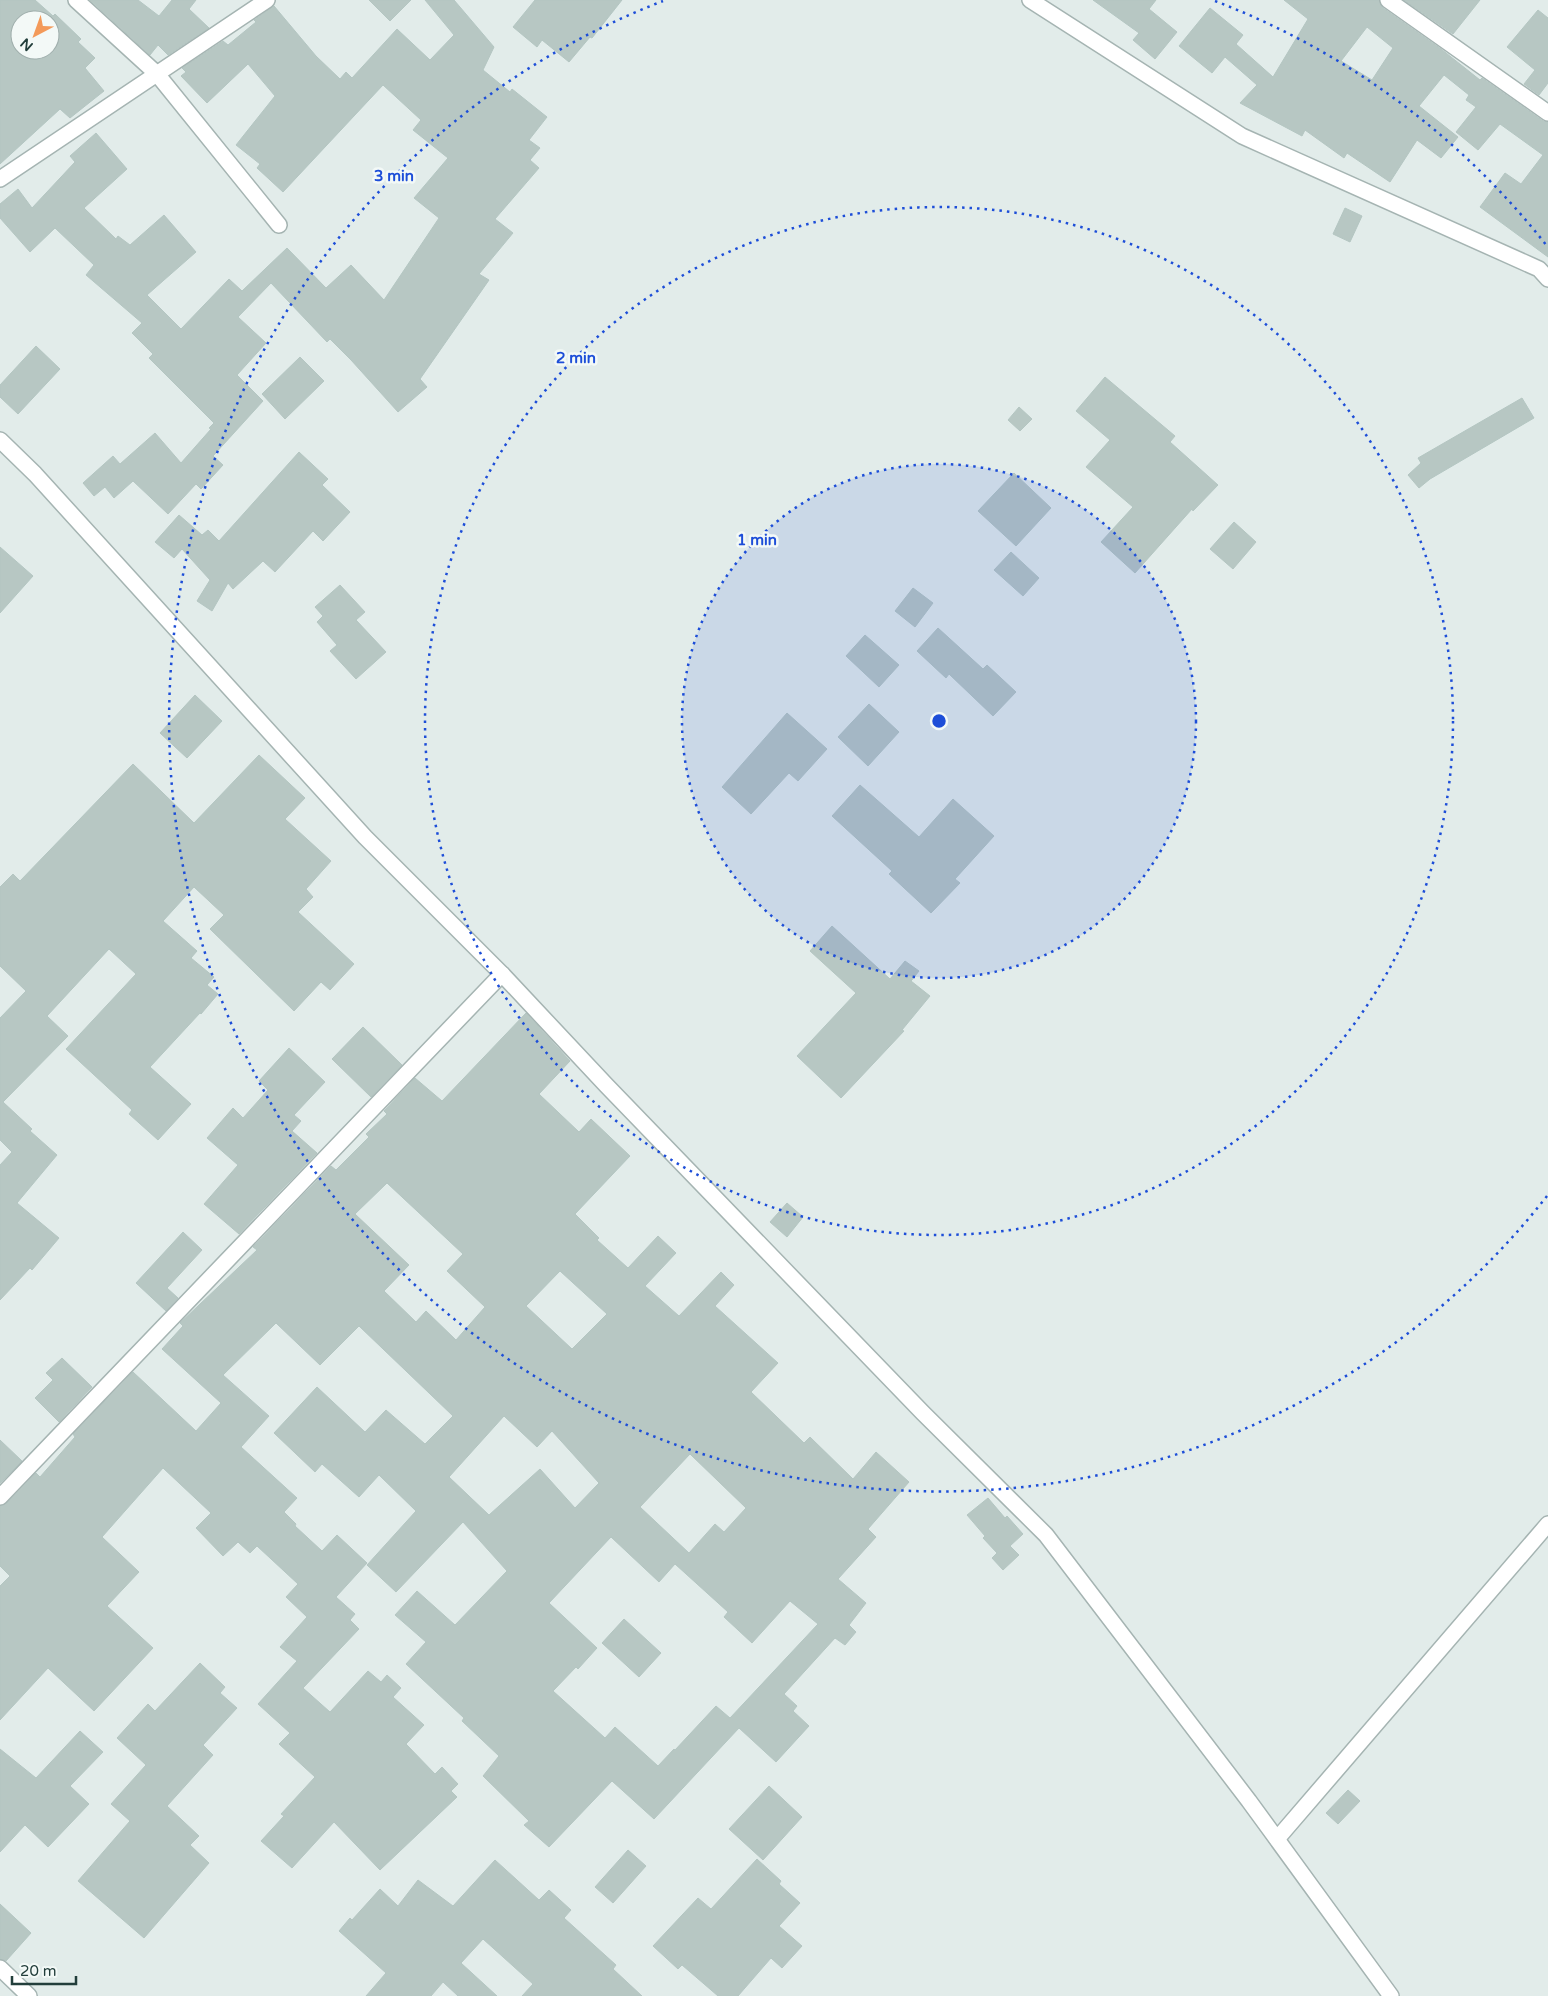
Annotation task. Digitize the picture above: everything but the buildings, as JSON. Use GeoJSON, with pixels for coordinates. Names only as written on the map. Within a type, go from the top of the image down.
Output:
{"type":"FeatureCollection","features":[{"type":"Feature","properties":{"kind":"street"},"geometry":{"type":"LineString","coordinates":[[76,0],[157,74],[279,225]]}},
{"type":"Feature","properties":{"kind":"street"},"geometry":{"type":"LineString","coordinates":[[1,176],[267,0]]}},
{"type":"Feature","properties":{"kind":"street"},"geometry":{"type":"LineString","coordinates":[[1030,0],[1242,136],[1539,269],[1548,279]]}},
{"type":"Feature","properties":{"kind":"street"},"geometry":{"type":"LineString","coordinates":[[1388,0],[1548,113]]}},
{"type":"Feature","properties":{"kind":"street"},"geometry":{"type":"LineString","coordinates":[[0,440],[35,474],[365,837],[502,974],[606,1085],[924,1413],[1046,1535],[1277,1839],[1392,1996]]}},
{"type":"Feature","properties":{"kind":"street"},"geometry":{"type":"LineString","coordinates":[[0,1496],[502,974]]}},
{"type":"Feature","properties":{"kind":"street"},"geometry":{"type":"LineString","coordinates":[[1277,1839],[1548,1524]]}},
{"type":"Feature","properties":{"kind":"street"},"geometry":{"type":"LineString","coordinates":[[0,1968],[29,1996]]}}]}
